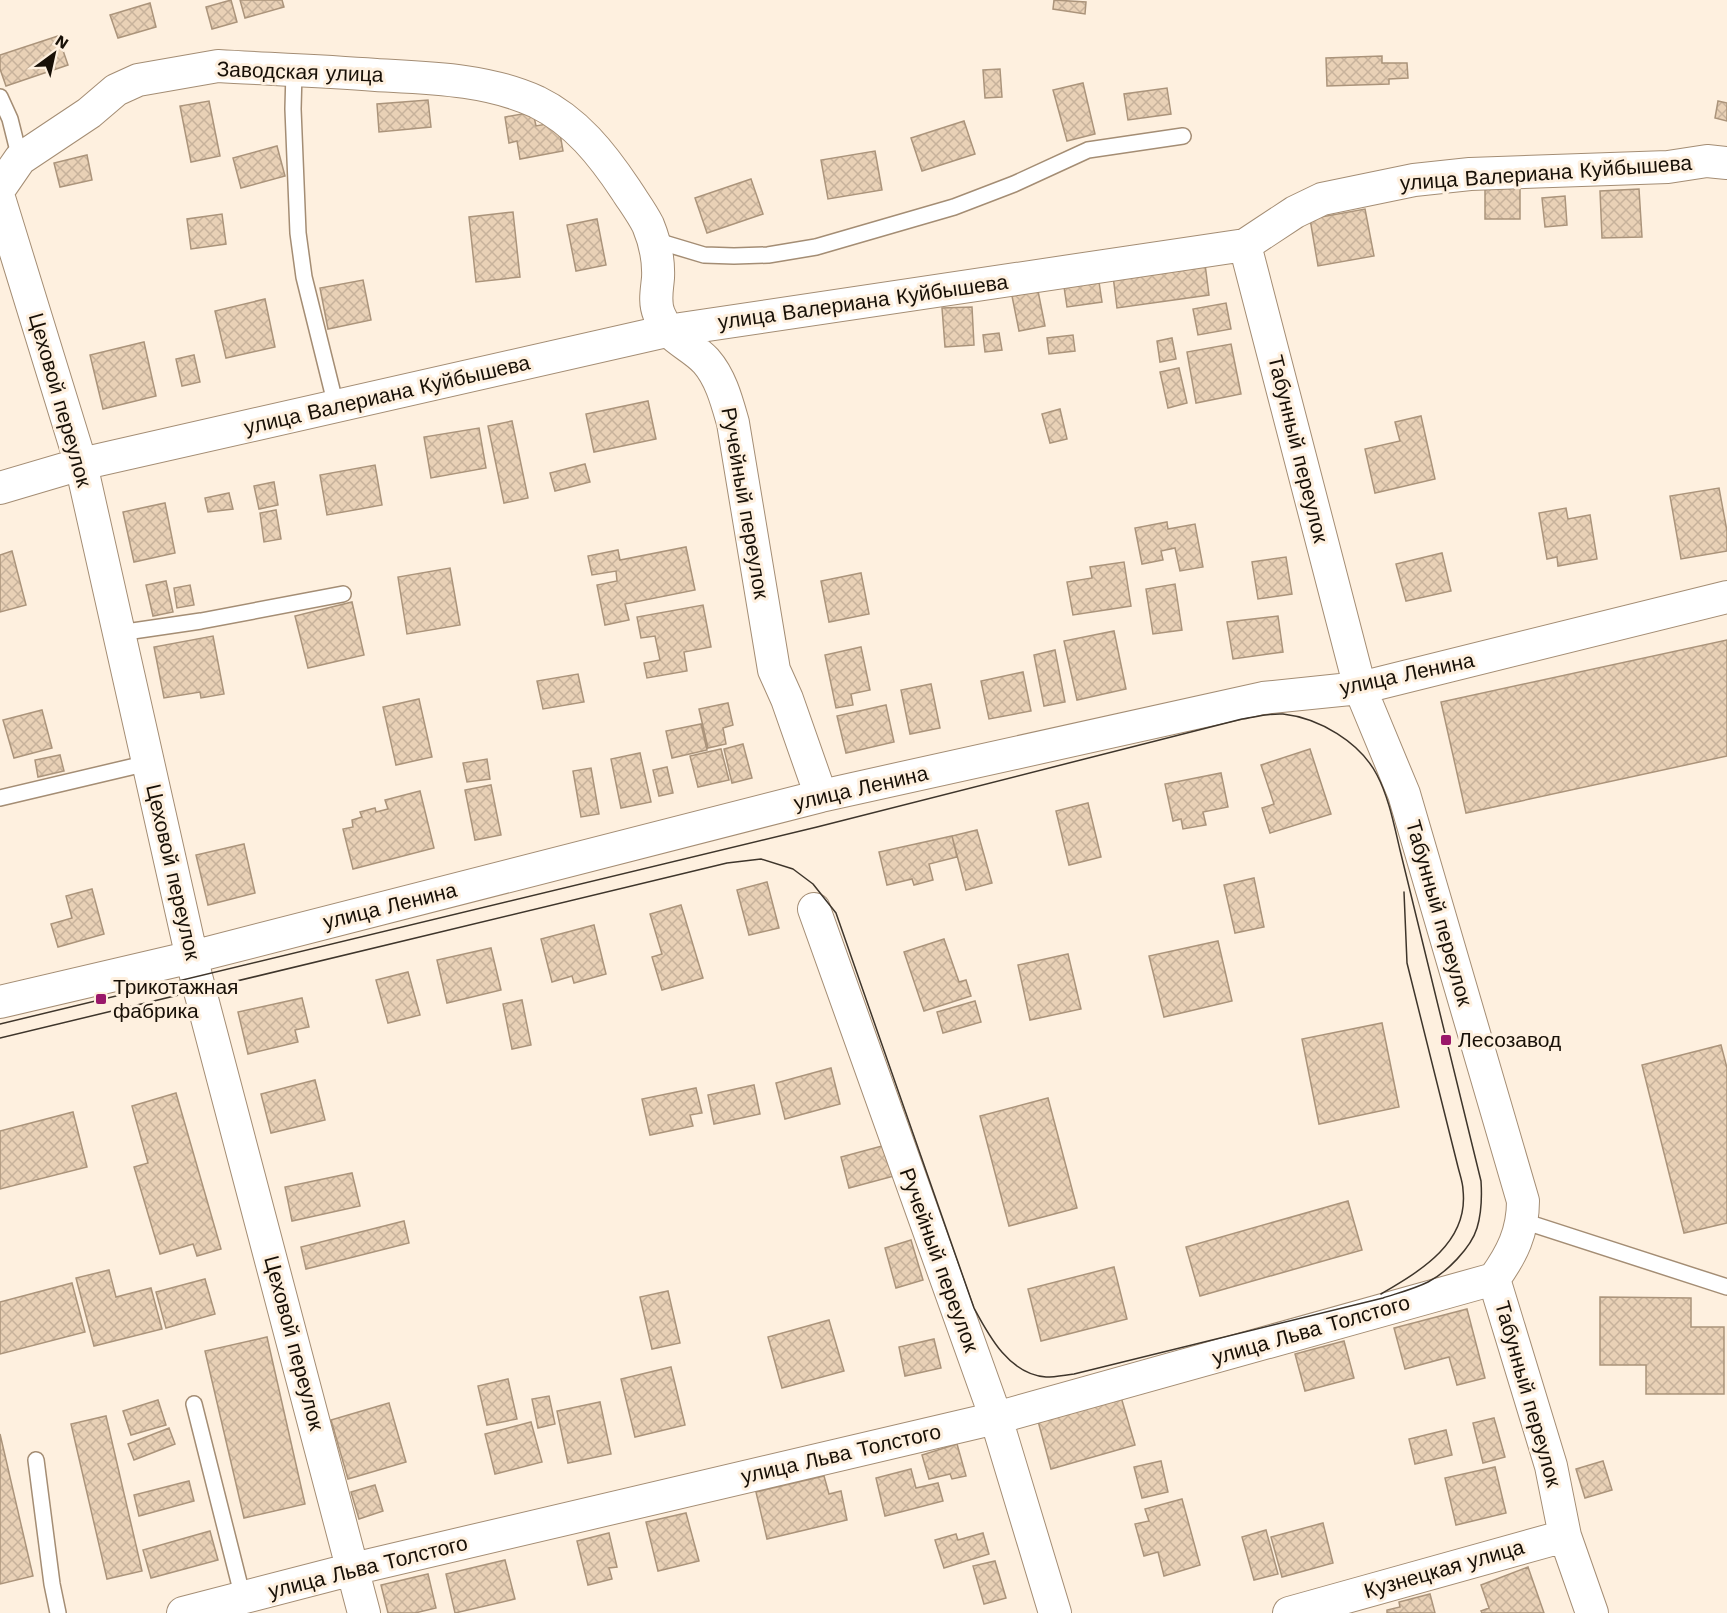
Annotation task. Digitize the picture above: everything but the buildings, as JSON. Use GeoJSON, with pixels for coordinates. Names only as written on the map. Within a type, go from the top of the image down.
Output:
{"type":"FeatureCollection","features":[{"type":"Feature","properties":{"kind":"street","name":"Заводская улица"},"geometry":{"type":"LineString","coordinates":[[0,188],[20,159],[89,113],[116,90],[138,80],[218,66],[452,79],[500,90],[536,102],[561,116],[590,141],[611,168],[647,223],[654,240]]}},
{"type":"Feature","properties":{"kind":"street","name":"улица Валериана Куйбышева"},"geometry":{"type":"LineString","coordinates":[[0,488],[81,464],[667,331],[1245,245],[1295,212],[1322,199],[1414,180],[1470,174],[1668,167],[1707,161],[1727,163]]}},
{"type":"Feature","properties":{"kind":"street","name":"Цеховой переулок"},"geometry":{"type":"LineString","coordinates":[[0,201],[81,464],[192,957],[364,1613]]}},
{"type":"Feature","properties":{"kind":"street"},"geometry":{"type":"LineString","coordinates":[[654,240],[658,260],[656,297],[658,312],[667,331]]}},
{"type":"Feature","properties":{"kind":"street","name":"Табунный переулок"},"geometry":{"type":"LineString","coordinates":[[1245,245],[1360,688],[1404,794],[1523,1201],[1523,1221],[1514,1247],[1494,1279],[1551,1466],[1565,1536],[1592,1613]]}},
{"type":"Feature","properties":{"kind":"street","name":"Ручейный переулок"},"geometry":{"type":"LineString","coordinates":[[667,331],[706,361],[718,379],[725,396],[733,423],[774,670],[787,699],[821,796]]}},
{"type":"Feature","properties":{"kind":"street","name":"улица Ленина"},"geometry":{"type":"LineString","coordinates":[[0,1002],[192,957],[821,796],[1263,698],[1360,688],[1727,597]]}},
{"type":"Feature","properties":{"kind":"street","name":"Ручейный переулок"},"geometry":{"type":"LineString","coordinates":[[814,909],[996,1418],[1055,1613]]}},
{"type":"Feature","properties":{"kind":"street","name":"улица Льва Толстого"},"geometry":{"type":"LineString","coordinates":[[183,1613],[353,1569],[996,1418],[1494,1279]]}},
{"type":"Feature","properties":{"kind":"street","name":"Кузнецкая улица"},"geometry":{"type":"LineString","coordinates":[[1288,1613],[1565,1536]]}},
{"type":"Feature","properties":{"kind":"lane"},"geometry":{"type":"LineString","coordinates":[[294,71],[293,109],[304,278],[336,406]]}},
{"type":"Feature","properties":{"kind":"lane"},"geometry":{"type":"LineString","coordinates":[[0,97],[10,119],[20,159]]}},
{"type":"Feature","properties":{"kind":"lane"},"geometry":{"type":"LineString","coordinates":[[654,240],[704,255],[768,255],[816,247],[954,207],[1014,184],[1088,150],[1183,136]]}},
{"type":"Feature","properties":{"kind":"lane"},"geometry":{"type":"LineString","coordinates":[[120,633],[201,621],[343,594]]}},
{"type":"Feature","properties":{"kind":"lane"},"geometry":{"type":"LineString","coordinates":[[0,798],[148,763]]}},
{"type":"Feature","properties":{"kind":"lane"},"geometry":{"type":"LineString","coordinates":[[1523,1221],[1727,1287]]}},
{"type":"Feature","properties":{"kind":"lane"},"geometry":{"type":"LineString","coordinates":[[194,1404],[243,1598]]}},
{"type":"Feature","properties":{"kind":"lane"},"geometry":{"type":"LineString","coordinates":[[36,1460],[52,1584],[58,1613]]}},
{"type":"Feature","properties":{"kind":"tram line"},"geometry":{"type":"LineString","coordinates":[[0,1024],[817,827],[1242,719],[1283,714],[1297,716],[1324,726],[1349,742],[1370,763],[1381,784],[1393,821],[1481,1181],[1481,1210],[1474,1236],[1457,1259],[1435,1278],[1412,1289],[1074,1374],[1046,1377],[1021,1369],[1002,1352],[974,1308],[836,913],[813,884],[793,869],[761,859],[727,863],[0,1038]]}},
{"type":"Feature","properties":{"kind":"tram line"},"geometry":{"type":"LineString","coordinates":[[1381,1294],[1411,1276],[1439,1253],[1450,1240],[1463,1209],[1462,1182],[1407,963],[1404,892]]}},
{"type":"Feature","properties":{"kind":"place","name":"Трикотажная фабрика"},"geometry":{"type":"Point","coordinates":[101,999]}},
{"type":"Feature","properties":{"kind":"place","name":"Лесозавод"},"geometry":{"type":"Point","coordinates":[1446,1040]}}]}
